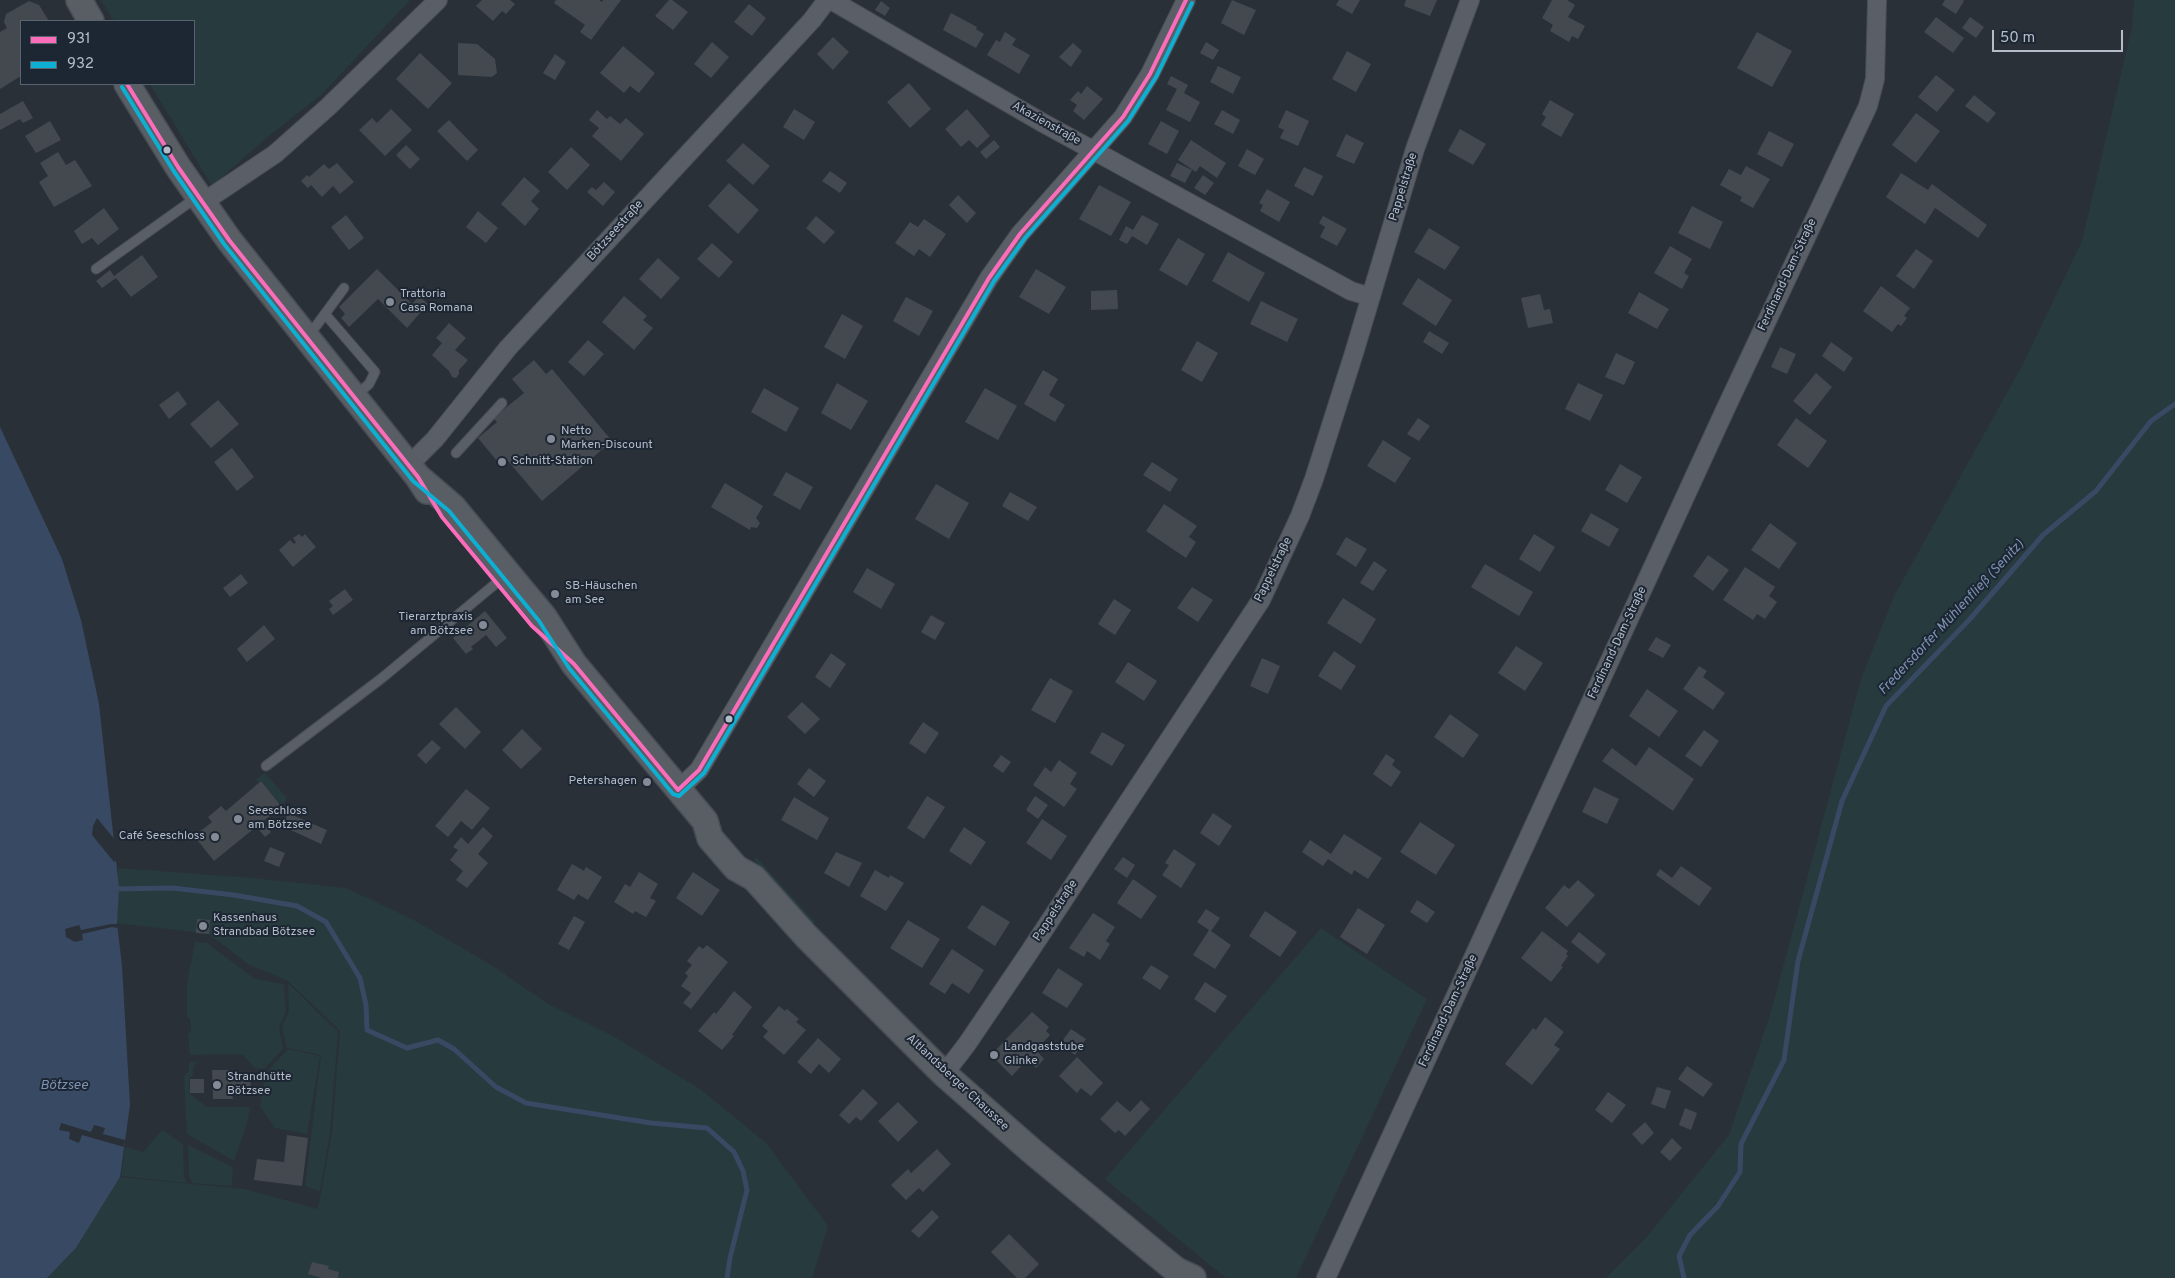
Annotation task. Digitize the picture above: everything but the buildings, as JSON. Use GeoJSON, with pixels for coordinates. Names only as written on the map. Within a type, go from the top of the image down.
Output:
{"type":"FeatureCollection","features":[{"type":"Feature","properties":{"kind":"main road"},"geometry":{"type":"LineString","coordinates":[[78,0],[90,20]]}},
{"type":"Feature","properties":{"kind":"main road","name":"Altlandsberger Chaussee"},"geometry":{"type":"LineString","coordinates":[[128,85],[200,200],[229,240],[353,397],[414,471],[453,507],[502,578],[544,616],[574,664],[678,790],[705,821],[722,830],[735,844],[745,858],[754,878],[817,948],[944,1074],[1045,1162],[1184,1275]]}},
{"type":"Feature","properties":{"kind":"street"},"geometry":{"type":"LineString","coordinates":[[200,200],[281,148],[328,107],[438,0]]}},
{"type":"Feature","properties":{"kind":"street","name":"Bötzseestraße"},"geometry":{"type":"LineString","coordinates":[[414,471],[436,439],[508,348],[812,20],[826,0]]}},
{"type":"Feature","properties":{"kind":"street","name":"Akazienstraße"},"geometry":{"type":"LineString","coordinates":[[831,0],[1094,150],[1351,291],[1371,298]]}},
{"type":"Feature","properties":{"kind":"street"},"geometry":{"type":"LineString","coordinates":[[678,790],[699,770],[989,278],[1020,234],[1124,117],[1150,74],[1186,0]]}},
{"type":"Feature","properties":{"kind":"street","name":"Pappelstraße"},"geometry":{"type":"LineString","coordinates":[[944,1074],[968,1044],[1261,600],[1300,516],[1314,479],[1415,150],[1470,0]]}},
{"type":"Feature","properties":{"kind":"street","name":"Ferdinand-Dam-Straße"},"geometry":{"type":"LineString","coordinates":[[1326,1278],[1720,419],[1868,106],[1875,79],[1877,0]]}},
{"type":"Feature","properties":{"kind":"lane"},"geometry":{"type":"LineString","coordinates":[[96,269],[200,200]]}},
{"type":"Feature","properties":{"kind":"lane"},"geometry":{"type":"LineString","coordinates":[[305,336],[316,326],[344,288]]}},
{"type":"Feature","properties":{"kind":"lane"},"geometry":{"type":"LineString","coordinates":[[325,314],[376,372],[369,384],[353,397]]}},
{"type":"Feature","properties":{"kind":"lane"},"geometry":{"type":"LineString","coordinates":[[456,453],[502,403]]}},
{"type":"Feature","properties":{"kind":"lane"},"geometry":{"type":"LineString","coordinates":[[266,766],[382,678],[502,578]]}},
{"type":"Feature","properties":{"kind":"green space"},"geometry":{"type":"Polygon","coordinates":[[[101,0],[410,0],[321,95],[265,139],[212,186],[151,85],[195,85],[195,20],[113,20],[101,0]]]}},
{"type":"Feature","properties":{"kind":"green space"},"geometry":{"type":"Polygon","coordinates":[[[2134,0],[2175,0],[2175,1278],[1606,1278],[1645,1239],[1729,1135],[1770,1015],[1861,679],[1894,596],[2023,364],[2082,241],[2132,27],[2134,0]]]}},
{"type":"Feature","properties":{"kind":"green space"},"geometry":{"type":"Polygon","coordinates":[[[265,773],[287,798],[282,806],[261,781],[258,782],[256,779],[265,773]]]}},
{"type":"Feature","properties":{"kind":"green space"},"geometry":{"type":"Polygon","coordinates":[[[756,857],[815,922],[809,925],[769,881],[754,859],[756,857]]]}},
{"type":"Feature","properties":{"kind":"green space"},"geometry":{"type":"Polygon","coordinates":[[[118,868],[252,878],[346,888],[412,919],[488,963],[550,1005],[611,1035],[700,1089],[766,1143],[828,1226],[812,1278],[47,1278],[76,1248],[120,1177],[244,1189],[318,1209],[332,1133],[340,1031],[288,981],[248,964],[209,934],[117,923],[118,868]]]}},
{"type":"Feature","properties":{"kind":"green space"},"geometry":{"type":"Polygon","coordinates":[[[1321,928],[1427,999],[1296,1278],[1226,1278],[1105,1179],[1321,928]]]}},
{"type":"Feature","properties":{"kind":"green space"},"geometry":{"type":"Polygon","coordinates":[[[195,942],[207,943],[255,979],[284,984],[286,1012],[279,1027],[283,1049],[264,1069],[255,1068],[242,1054],[190,1055],[188,1034],[191,1032],[190,1019],[187,1017],[187,984],[195,942]]]}},
{"type":"Feature","properties":{"kind":"green space"},"geometry":{"type":"Polygon","coordinates":[[[288,983],[338,1032],[330,1133],[320,1191],[305,1186],[321,1055],[287,1048],[282,1027],[289,1012],[288,983]]]}},
{"type":"Feature","properties":{"kind":"green space"},"geometry":{"type":"Polygon","coordinates":[[[288,1049],[320,1056],[307,1134],[275,1128],[260,1106],[266,1073],[288,1049]]]}},
{"type":"Feature","properties":{"kind":"green space"},"geometry":{"type":"Polygon","coordinates":[[[189,1062],[197,1062],[189,1079],[190,1094],[207,1107],[250,1107],[248,1120],[234,1161],[187,1134],[184,1076],[189,1071],[189,1062]]]}},
{"type":"Feature","properties":{"kind":"green space"},"geometry":{"type":"Polygon","coordinates":[[[162,1130],[183,1144],[184,1177],[187,1183],[121,1176],[125,1147],[143,1152],[162,1130]]]}},
{"type":"Feature","properties":{"kind":"green space"},"geometry":{"type":"Polygon","coordinates":[[[188,1145],[233,1167],[232,1186],[192,1183],[189,1174],[188,1145]]]}},
{"type":"Feature","properties":{"kind":"water","name":"Bötzsee"},"geometry":{"type":"Polygon","coordinates":[[[0,427],[62,559],[81,620],[99,704],[119,888],[117,923],[122,966],[130,1105],[120,1177],[76,1248],[47,1278],[0,1278],[0,427]]]}},
{"type":"Feature","properties":{"kind":"pier"},"geometry":{"type":"Polygon","coordinates":[[[97,818],[116,841],[119,859],[114,862],[92,835],[93,826],[97,818]]]}},
{"type":"Feature","properties":{"kind":"pier"},"geometry":{"type":"Polygon","coordinates":[[[118,924],[118,928],[112,927],[82,934],[83,940],[75,942],[66,937],[65,929],[79,925],[81,930],[118,924]]]}},
{"type":"Feature","properties":{"kind":"pier"},"geometry":{"type":"Polygon","coordinates":[[[61,1123],[91,1132],[94,1125],[105,1128],[103,1134],[125,1140],[124,1147],[82,1135],[79,1143],[69,1139],[70,1132],[59,1130],[61,1123]]]}},
{"type":"Feature","properties":{"kind":"waterway","name":"Fredersdorfer Mühlenfließ (Senitz)"},"geometry":{"type":"LineString","coordinates":[[1684,1278],[1679,1256],[1690,1235],[1718,1206],[1740,1172],[1741,1144],[1784,1060],[1798,961],[1842,801],[1886,706],[1970,619],[2043,535],[2096,491],[2151,421],[2175,404]]}},
{"type":"Feature","properties":{"kind":"waterway","name":"Fredersdorfer Mühlenfließ (Senitz)"},"geometry":{"type":"LineString","coordinates":[[112,889],[172,888],[234,895],[297,906],[326,922],[360,978],[366,1005],[367,1030],[407,1048],[438,1040],[454,1049],[496,1087],[526,1103],[651,1123],[707,1128],[734,1152],[743,1171],[747,1190],[730,1258],[727,1278]]}},
{"type":"Feature","properties":{"kind":"transit line","name":"931"},"geometry":{"type":"LineString","coordinates":[[128,85],[178,167],[229,240],[418,477],[442,517],[532,626],[574,664],[678,790],[699,770],[989,278],[1020,234],[1123,117],[1150,74],[1186,0]]}},
{"type":"Feature","properties":{"kind":"transit line","name":"932"},"geometry":{"type":"LineString","coordinates":[[122,87],[173,170],[224,244],[413,481],[449,511],[539,621],[569,668],[673,794],[679,796],[704,773],[994,281],[1025,238],[1128,121],[1156,77],[1192,3]]}},
{"type":"Feature","properties":{"kind":"place","name":"Trattoria Casa Romana"},"geometry":{"type":"Point","coordinates":[390,302]}},
{"type":"Feature","properties":{"kind":"place","name":"Netto Marken-Discount"},"geometry":{"type":"Point","coordinates":[551,439]}},
{"type":"Feature","properties":{"kind":"place","name":"Schnitt-Station"},"geometry":{"type":"Point","coordinates":[502,462]}},
{"type":"Feature","properties":{"kind":"place","name":"SB-Häuschen am See"},"geometry":{"type":"Point","coordinates":[555,594]}},
{"type":"Feature","properties":{"kind":"place","name":"Tierarztpraxis am Bötzsee"},"geometry":{"type":"Point","coordinates":[483,625]}},
{"type":"Feature","properties":{"kind":"place","name":"Petershagen"},"geometry":{"type":"Point","coordinates":[647,782]}},
{"type":"Feature","properties":{"kind":"place","name":"Seeschloss am Bötzsee"},"geometry":{"type":"Point","coordinates":[238,819]}},
{"type":"Feature","properties":{"kind":"place","name":"Café Seeschloss"},"geometry":{"type":"Point","coordinates":[215,837]}},
{"type":"Feature","properties":{"kind":"place","name":"Kassenhaus Strandbad Bötzsee"},"geometry":{"type":"Point","coordinates":[203,926]}},
{"type":"Feature","properties":{"kind":"place","name":"Landgaststube Glinke"},"geometry":{"type":"Point","coordinates":[994,1055]}},
{"type":"Feature","properties":{"kind":"place","name":"Strandhütte Bötzsee"},"geometry":{"type":"Point","coordinates":[217,1085]}}]}
